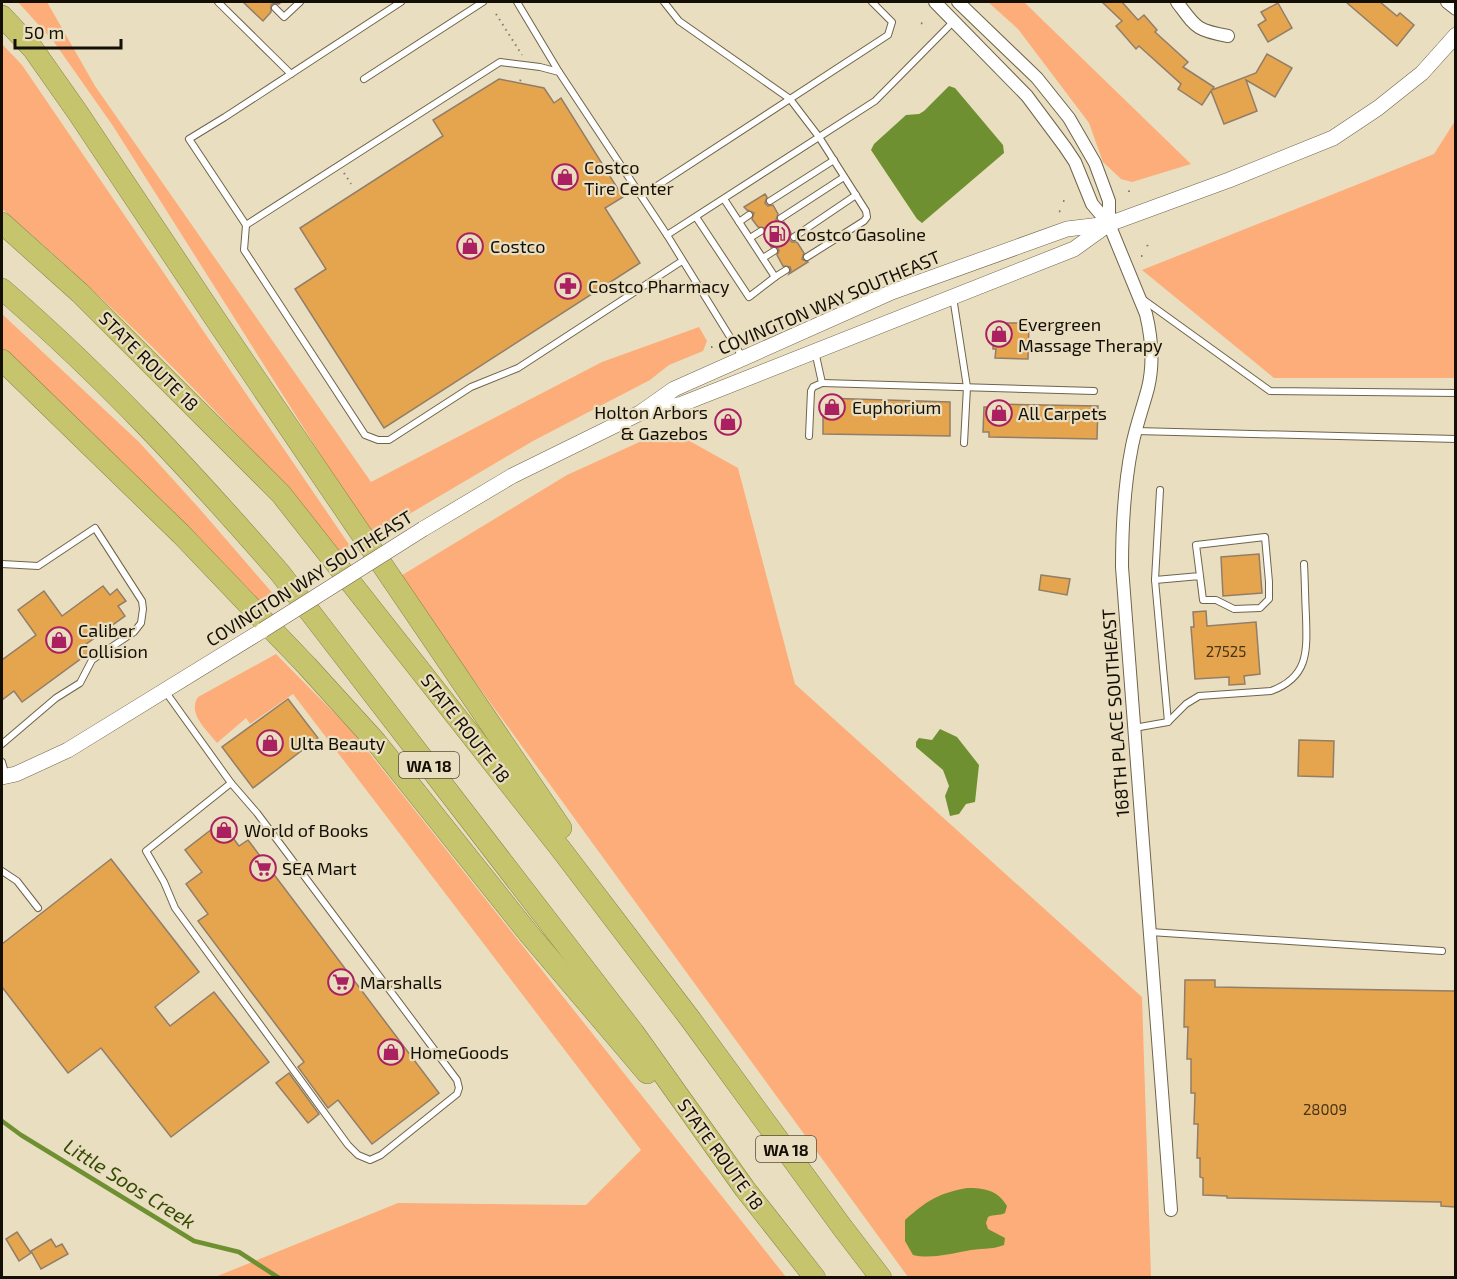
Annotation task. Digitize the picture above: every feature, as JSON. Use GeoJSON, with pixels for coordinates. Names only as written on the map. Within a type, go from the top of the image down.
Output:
{"type":"FeatureCollection","features":[{"type":"Feature","properties":{"kind":"highway"},"geometry":{"type":"LineString","coordinates":[[2,16],[33,49],[78,112],[227,336],[691,1020]]}},
{"type":"Feature","properties":{"kind":"highway","name":"STATE ROUTE 18"},"geometry":{"type":"LineString","coordinates":[[2,223],[80,293],[281,494],[560,848],[691,1020],[881,1278]]}},
{"type":"Feature","properties":{"kind":"highway","name":"STATE ROUTE 18"},"geometry":{"type":"LineString","coordinates":[[2,289],[112,391],[233,519],[280,573],[634,1033],[745,1189],[815,1278]]}},
{"type":"Feature","properties":{"kind":"highway"},"geometry":{"type":"LineString","coordinates":[[2,360],[181,534],[376,742],[529,934],[745,1189]]}},
{"type":"Feature","properties":{"kind":"street","name":"168TH PLACE SOUTHEAST"},"geometry":{"type":"LineString","coordinates":[[935,2],[1028,96],[1075,162],[1092,204],[1108,224],[1150,330],[1152,362],[1148,388],[1127,474],[1122,567],[1171,1210]]}},
{"type":"Feature","properties":{"kind":"street","name":"168TH PLACE SOUTHEAST"},"geometry":{"type":"LineString","coordinates":[[958,2],[1037,78],[1069,118],[1095,163],[1109,201],[1108,224]]}},
{"type":"Feature","properties":{"kind":"street"},"geometry":{"type":"LineString","coordinates":[[1178,2],[1194,26],[1209,33],[1228,36]]}},
{"type":"Feature","properties":{"kind":"street"},"geometry":{"type":"LineString","coordinates":[[1447,2],[1455,9]]}},
{"type":"Feature","properties":{"kind":"street","name":"COVINGTON WAY SOUTHEAST"},"geometry":{"type":"LineString","coordinates":[[3,772],[68,750],[423,529],[512,476],[640,413],[674,389],[892,292],[1066,229],[1108,224],[1332,138],[1377,108],[1422,73],[1455,35]]}},
{"type":"Feature","properties":{"kind":"street","name":"COVINGTON WAY SOUTHEAST"},"geometry":{"type":"LineString","coordinates":[[640,413],[682,404],[1074,249],[1108,224]]}},
{"type":"Feature","properties":{"kind":"street"},"geometry":{"type":"LineString","coordinates":[[815,351],[812,346],[813,337],[857,318],[892,292]]}},
{"type":"Feature","properties":{"kind":"lane"},"geometry":{"type":"LineString","coordinates":[[218,2],[291,74]]}},
{"type":"Feature","properties":{"kind":"lane"},"geometry":{"type":"LineString","coordinates":[[275,8],[284,17],[300,2]]}},
{"type":"Feature","properties":{"kind":"lane"},"geometry":{"type":"LineString","coordinates":[[398,2],[189,139],[246,225],[244,250],[365,435],[378,440],[389,440],[471,387],[518,368],[682,261]]}},
{"type":"Feature","properties":{"kind":"lane"},"geometry":{"type":"LineString","coordinates":[[363,79],[483,2]]}},
{"type":"Feature","properties":{"kind":"lane"},"geometry":{"type":"LineString","coordinates":[[517,2],[559,72],[643,195],[744,358]]}},
{"type":"Feature","properties":{"kind":"lane"},"geometry":{"type":"LineString","coordinates":[[664,2],[679,21],[790,99],[819,137],[866,211],[867,217],[864,221],[807,257]]}},
{"type":"Feature","properties":{"kind":"lane"},"geometry":{"type":"LineString","coordinates":[[643,195],[888,35],[892,22],[872,2]]}},
{"type":"Feature","properties":{"kind":"lane"},"geometry":{"type":"LineString","coordinates":[[667,235],[874,101],[954,20]]}},
{"type":"Feature","properties":{"kind":"lane"},"geometry":{"type":"LineString","coordinates":[[246,225],[500,62],[559,72]]}},
{"type":"Feature","properties":{"kind":"lane"},"geometry":{"type":"LineString","coordinates":[[770,201],[834,160]]}},
{"type":"Feature","properties":{"kind":"lane"},"geometry":{"type":"LineString","coordinates":[[781,218],[844,177]]}},
{"type":"Feature","properties":{"kind":"lane"},"geometry":{"type":"LineString","coordinates":[[794,237],[856,195]]}},
{"type":"Feature","properties":{"kind":"lane"},"geometry":{"type":"LineString","coordinates":[[724,199],[775,277]]}},
{"type":"Feature","properties":{"kind":"lane"},"geometry":{"type":"LineString","coordinates":[[739,222],[750,215]]}},
{"type":"Feature","properties":{"kind":"lane"},"geometry":{"type":"LineString","coordinates":[[696,217],[749,297],[786,270]]}},
{"type":"Feature","properties":{"kind":"lane"},"geometry":{"type":"LineString","coordinates":[[750,238],[761,231]]}},
{"type":"Feature","properties":{"kind":"lane"},"geometry":{"type":"LineString","coordinates":[[763,258],[774,251]]}},
{"type":"Feature","properties":{"kind":"lane"},"geometry":{"type":"LineString","coordinates":[[1138,295],[1270,391],[1455,393]]}},
{"type":"Feature","properties":{"kind":"lane"},"geometry":{"type":"LineString","coordinates":[[953,297],[967,387],[964,443]]}},
{"type":"Feature","properties":{"kind":"lane"},"geometry":{"type":"LineString","coordinates":[[815,351],[822,382]]}},
{"type":"Feature","properties":{"kind":"lane"},"geometry":{"type":"LineString","coordinates":[[809,436],[811,391],[813,387],[822,382],[1094,391]]}},
{"type":"Feature","properties":{"kind":"lane"},"geometry":{"type":"LineString","coordinates":[[1136,431],[1455,439]]}},
{"type":"Feature","properties":{"kind":"lane"},"geometry":{"type":"LineString","coordinates":[[1160,490],[1155,580],[1168,722]]}},
{"type":"Feature","properties":{"kind":"lane"},"geometry":{"type":"LineString","coordinates":[[2,564],[38,566],[95,528],[136,590],[142,601],[143,609],[141,623],[135,632],[108,647],[92,660],[80,683],[56,698],[2,744]]}},
{"type":"Feature","properties":{"kind":"lane"},"geometry":{"type":"LineString","coordinates":[[1265,537],[1269,598],[1260,608],[1234,609],[1216,600],[1203,600],[1200,576],[1196,545],[1265,537]]}},
{"type":"Feature","properties":{"kind":"lane"},"geometry":{"type":"LineString","coordinates":[[1134,728],[1168,722],[1186,704],[1199,696],[1271,691],[1280,688],[1295,677],[1303,664],[1306,649],[1304,564]]}},
{"type":"Feature","properties":{"kind":"lane"},"geometry":{"type":"LineString","coordinates":[[1155,580],[1200,576]]}},
{"type":"Feature","properties":{"kind":"lane"},"geometry":{"type":"LineString","coordinates":[[165,691],[231,783],[457,1080],[459,1088],[457,1094],[381,1155],[370,1160],[358,1155],[348,1145],[175,908],[164,882],[146,851],[231,783]]}},
{"type":"Feature","properties":{"kind":"lane"},"geometry":{"type":"LineString","coordinates":[[2,871],[16,881],[38,908]]}},
{"type":"Feature","properties":{"kind":"lane"},"geometry":{"type":"LineString","coordinates":[[1150,932],[1442,951]]}},
{"type":"Feature","properties":{"kind":"path"},"geometry":{"type":"LineString","coordinates":[[495,14],[522,55]]}},
{"type":"Feature","properties":{"kind":"path"},"geometry":{"type":"LineString","coordinates":[[921,22],[927,25]]}},
{"type":"Feature","properties":{"kind":"path"},"geometry":{"type":"LineString","coordinates":[[344,173],[351,184]]}},
{"type":"Feature","properties":{"kind":"path"},"geometry":{"type":"LineString","coordinates":[[1129,187],[1129,192]]}},
{"type":"Feature","properties":{"kind":"path"},"geometry":{"type":"LineString","coordinates":[[1063,201],[1069,201]]}},
{"type":"Feature","properties":{"kind":"path"},"geometry":{"type":"LineString","coordinates":[[1059,211],[1064,213]]}},
{"type":"Feature","properties":{"kind":"path"},"geometry":{"type":"LineString","coordinates":[[711,347],[719,347]]}},
{"type":"Feature","properties":{"kind":"shaded area"},"geometry":{"type":"Polygon","coordinates":[[[18,2],[47,2],[95,86],[371,482],[602,362],[699,327],[707,341],[703,351],[669,365],[650,380],[533,441],[372,536],[113,126],[54,42],[18,2]]]}},
{"type":"Feature","properties":{"kind":"shaded area"},"geometry":{"type":"Polygon","coordinates":[[[988,2],[1024,2],[1191,164],[1132,182],[1121,179],[1103,162],[1089,123],[1018,29],[988,2]]]}},
{"type":"Feature","properties":{"kind":"shaded area"},"geometry":{"type":"Polygon","coordinates":[[[2,44],[22,65],[350,546],[340,553],[260,459],[189,384],[97,294],[2,209],[2,44]]]}},
{"type":"Feature","properties":{"kind":"shaded area"},"geometry":{"type":"Polygon","coordinates":[[[949,86],[955,88],[1003,145],[1004,153],[922,223],[917,219],[871,150],[874,144],[906,115],[919,114],[924,111],[949,86]]]}},
{"type":"Feature","properties":{"kind":"shaded area"},"geometry":{"type":"Polygon","coordinates":[[[1455,121],[1455,378],[1274,378],[1142,270],[1434,154],[1455,121]]]}},
{"type":"Feature","properties":{"kind":"shaded area"},"geometry":{"type":"Polygon","coordinates":[[[2,314],[139,442],[275,596],[260,603],[2,353],[2,314]]]}},
{"type":"Feature","properties":{"kind":"shaded area"},"geometry":{"type":"Polygon","coordinates":[[[668,429],[738,468],[795,684],[1142,997],[1151,1277],[908,1277],[399,577],[567,475],[668,429]]]}},
{"type":"Feature","properties":{"kind":"shaded area"},"geometry":{"type":"Polygon","coordinates":[[[276,654],[351,730],[786,1277],[215,1277],[398,1203],[586,1205],[641,1150],[293,694],[250,724],[246,718],[217,743],[204,727],[195,710],[198,697],[276,654]]]}},
{"type":"Feature","properties":{"kind":"shaded area"},"geometry":{"type":"Polygon","coordinates":[[[940,729],[957,737],[979,765],[975,802],[966,804],[959,814],[950,816],[945,796],[949,786],[943,770],[916,747],[919,738],[932,740],[940,729]]]}},
{"type":"Feature","properties":{"kind":"shaded area"},"geometry":{"type":"Polygon","coordinates":[[[967,1188],[995,1193],[1007,1206],[1005,1213],[988,1217],[986,1223],[988,1229],[1005,1238],[1004,1245],[940,1256],[913,1255],[905,1241],[905,1220],[933,1199],[948,1192],[967,1188]]]}},
{"type":"Feature","properties":{"kind":"building"},"geometry":{"type":"Polygon","coordinates":[[[243,2],[281,2],[271,5],[271,12],[263,21],[243,2]]]}},
{"type":"Feature","properties":{"kind":"building"},"geometry":{"type":"Polygon","coordinates":[[[1102,2],[1122,2],[1138,20],[1144,15],[1157,30],[1155,32],[1188,62],[1183,67],[1214,87],[1212,90],[1256,73],[1267,54],[1292,68],[1275,97],[1246,80],[1257,111],[1224,124],[1211,91],[1202,105],[1178,89],[1181,84],[1139,46],[1136,49],[1116,26],[1122,21],[1102,2]]]}},
{"type":"Feature","properties":{"kind":"building"},"geometry":{"type":"Polygon","coordinates":[[[1346,2],[1380,2],[1397,16],[1400,13],[1414,25],[1397,46],[1346,2]]]}},
{"type":"Feature","properties":{"kind":"building"},"geometry":{"type":"Polygon","coordinates":[[[1278,3],[1292,28],[1268,42],[1258,25],[1266,20],[1261,12],[1278,3]]]}},
{"type":"Feature","properties":{"kind":"building","name":"Costco"},"geometry":{"type":"Polygon","coordinates":[[[499,79],[544,88],[554,103],[561,98],[623,197],[605,208],[640,263],[384,428],[295,289],[326,269],[300,228],[443,136],[433,120],[499,79]]]}},
{"type":"Feature","properties":{"kind":"building","name":"Costco Gasoline"},"geometry":{"type":"Polygon","coordinates":[[[765,194],[767,197],[765,203],[768,206],[773,205],[778,214],[776,220],[779,223],[784,222],[791,233],[789,239],[797,242],[804,253],[802,259],[808,262],[789,274],[790,267],[783,266],[777,255],[778,248],[771,247],[764,236],[765,228],[758,227],[752,219],[754,213],[744,207],[765,194]]]}},
{"type":"Feature","properties":{"kind":"building"},"geometry":{"type":"Polygon","coordinates":[[[996,323],[1029,323],[1028,359],[995,358],[993,331],[996,332],[996,323]]]}},
{"type":"Feature","properties":{"kind":"building"},"geometry":{"type":"Polygon","coordinates":[[[823,398],[950,402],[950,436],[823,434],[823,398]]]}},
{"type":"Feature","properties":{"kind":"building"},"geometry":{"type":"Polygon","coordinates":[[[990,404],[1098,406],[1097,439],[989,437],[989,432],[983,432],[984,407],[990,407],[990,404]]]}},
{"type":"Feature","properties":{"kind":"building"},"geometry":{"type":"Polygon","coordinates":[[[1259,554],[1262,593],[1223,596],[1221,557],[1259,554]]]}},
{"type":"Feature","properties":{"kind":"building"},"geometry":{"type":"Polygon","coordinates":[[[1041,575],[1070,579],[1067,595],[1039,590],[1041,575]]]}},
{"type":"Feature","properties":{"kind":"building"},"geometry":{"type":"Polygon","coordinates":[[[103,586],[110,595],[117,589],[126,601],[118,606],[125,616],[85,645],[90,652],[22,702],[14,691],[2,700],[2,660],[36,635],[18,610],[44,591],[62,616],[103,586]]]}},
{"type":"Feature","properties":{"kind":"building"},"geometry":{"type":"Polygon","coordinates":[[[1206,611],[1207,626],[1256,622],[1260,674],[1244,676],[1245,684],[1229,685],[1229,677],[1195,679],[1191,627],[1194,627],[1193,612],[1206,611]]]}},
{"type":"Feature","properties":{"kind":"building","name":"Ulta Beauty"},"geometry":{"type":"Polygon","coordinates":[[[288,699],[318,738],[253,788],[222,747],[288,699]]]}},
{"type":"Feature","properties":{"kind":"building"},"geometry":{"type":"Polygon","coordinates":[[[1299,740],[1334,741],[1333,777],[1298,776],[1299,740]]]}},
{"type":"Feature","properties":{"kind":"building"},"geometry":{"type":"Polygon","coordinates":[[[221,822],[239,846],[248,840],[439,1093],[372,1144],[338,1100],[328,1108],[298,1067],[304,1062],[198,921],[208,914],[186,884],[202,872],[185,850],[221,822]]]}},
{"type":"Feature","properties":{"kind":"building"},"geometry":{"type":"Polygon","coordinates":[[[111,859],[199,972],[155,1007],[170,1026],[214,992],[269,1062],[171,1137],[101,1048],[68,1073],[2,987],[2,944],[111,859]]]}},
{"type":"Feature","properties":{"kind":"building"},"geometry":{"type":"Polygon","coordinates":[[[1185,980],[1215,980],[1215,987],[1455,991],[1455,1207],[1441,1206],[1441,1202],[1227,1198],[1227,1196],[1203,1195],[1200,1158],[1197,1158],[1198,1124],[1194,1124],[1195,1093],[1191,1093],[1191,1059],[1187,1059],[1188,1027],[1184,1027],[1185,980]]]}},
{"type":"Feature","properties":{"kind":"building"},"geometry":{"type":"Polygon","coordinates":[[[289,1073],[319,1114],[308,1123],[276,1083],[289,1073]]]}},
{"type":"Feature","properties":{"kind":"building"},"geometry":{"type":"Polygon","coordinates":[[[17,1232],[31,1253],[19,1261],[6,1239],[17,1232]]]}},
{"type":"Feature","properties":{"kind":"building"},"geometry":{"type":"Polygon","coordinates":[[[51,1239],[56,1247],[62,1244],[68,1254],[41,1269],[31,1251],[51,1239]]]}},
{"type":"Feature","properties":{"kind":"waterway","name":"Little Soos Creek"},"geometry":{"type":"LineString","coordinates":[[2,1121],[21,1135],[194,1241],[239,1252],[279,1278]]}},
{"type":"Feature","properties":{"kind":"place","name":"Costco Tire Center"},"geometry":{"type":"Point","coordinates":[565,177]}},
{"type":"Feature","properties":{"kind":"place","name":"Costco Gasoline"},"geometry":{"type":"Point","coordinates":[777,234]}},
{"type":"Feature","properties":{"kind":"place","name":"Costco"},"geometry":{"type":"Point","coordinates":[470,246]}},
{"type":"Feature","properties":{"kind":"place","name":"Costco Pharmacy"},"geometry":{"type":"Point","coordinates":[568,286]}},
{"type":"Feature","properties":{"kind":"place","name":"Evergreen Massage Therapy"},"geometry":{"type":"Point","coordinates":[999,334]}},
{"type":"Feature","properties":{"kind":"place","name":"Euphorium"},"geometry":{"type":"Point","coordinates":[832,407]}},
{"type":"Feature","properties":{"kind":"place","name":"All Carpets"},"geometry":{"type":"Point","coordinates":[999,413]}},
{"type":"Feature","properties":{"kind":"place","name":"Holton Arbors & Gazebos"},"geometry":{"type":"Point","coordinates":[728,422]}},
{"type":"Feature","properties":{"kind":"place","name":"Caliber Collision"},"geometry":{"type":"Point","coordinates":[59,640]}},
{"type":"Feature","properties":{"kind":"place","name":"Ulta Beauty"},"geometry":{"type":"Point","coordinates":[270,743]}},
{"type":"Feature","properties":{"kind":"place","name":"World of Books"},"geometry":{"type":"Point","coordinates":[224,830]}},
{"type":"Feature","properties":{"kind":"place","name":"SEA Mart"},"geometry":{"type":"Point","coordinates":[263,868]}},
{"type":"Feature","properties":{"kind":"place","name":"Marshalls"},"geometry":{"type":"Point","coordinates":[341,982]}},
{"type":"Feature","properties":{"kind":"place","name":"HomeGoods"},"geometry":{"type":"Point","coordinates":[391,1052]}}]}
